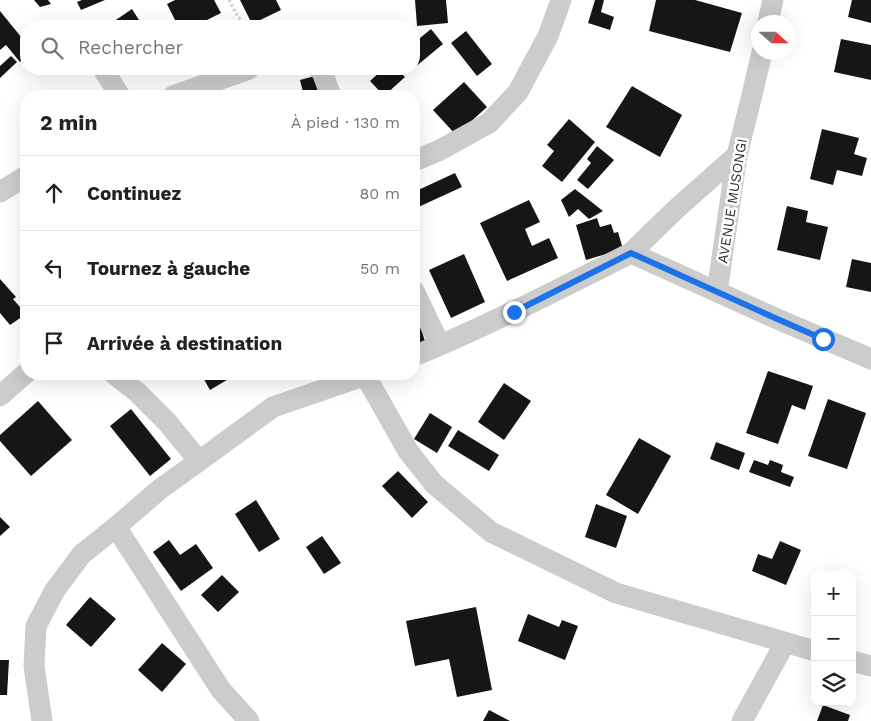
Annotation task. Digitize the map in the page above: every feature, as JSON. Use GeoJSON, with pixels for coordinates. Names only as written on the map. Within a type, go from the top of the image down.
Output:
{"type":"FeatureCollection","features":[{"type":"Feature","properties":{"kind":"street"},"geometry":{"type":"LineString","coordinates":[[420,158],[440,150],[489,123],[518,92],[548,36],[560,0]]}},
{"type":"Feature","properties":{"kind":"street"},"geometry":{"type":"LineString","coordinates":[[770,15],[773,0]]}},
{"type":"Feature","properties":{"kind":"street","name":"AVENUE MUSONGI"},"geometry":{"type":"LineString","coordinates":[[718,292],[736,155],[760,60]]}},
{"type":"Feature","properties":{"kind":"street"},"geometry":{"type":"LineString","coordinates":[[107,75],[116,90]]}},
{"type":"Feature","properties":{"kind":"street"},"geometry":{"type":"LineString","coordinates":[[190,90],[232,75]]}},
{"type":"Feature","properties":{"kind":"street"},"geometry":{"type":"LineString","coordinates":[[323,75],[329,90]]}},
{"type":"Feature","properties":{"kind":"street"},"geometry":{"type":"LineString","coordinates":[[420,353],[514,312],[631,253],[736,155]]}},
{"type":"Feature","properties":{"kind":"street"},"geometry":{"type":"LineString","coordinates":[[0,192],[20,180]]}},
{"type":"Feature","properties":{"kind":"street"},"geometry":{"type":"LineString","coordinates":[[631,253],[871,359]]}},
{"type":"Feature","properties":{"kind":"street"},"geometry":{"type":"LineString","coordinates":[[420,303],[440,345]]}},
{"type":"Feature","properties":{"kind":"street"},"geometry":{"type":"LineString","coordinates":[[0,396],[20,378]]}},
{"type":"Feature","properties":{"kind":"street"},"geometry":{"type":"LineString","coordinates":[[122,380],[137,392],[167,422],[199,462]]}},
{"type":"Feature","properties":{"kind":"street"},"geometry":{"type":"LineString","coordinates":[[42,721],[34,666],[36,626],[55,590],[82,554],[160,489],[273,407],[350,380]]}},
{"type":"Feature","properties":{"kind":"street"},"geometry":{"type":"LineString","coordinates":[[370,380],[408,451],[429,478],[492,532],[616,593],[811,650]]}},
{"type":"Feature","properties":{"kind":"street"},"geometry":{"type":"LineString","coordinates":[[116,527],[221,690],[248,721]]}},
{"type":"Feature","properties":{"kind":"street"},"geometry":{"type":"LineString","coordinates":[[742,721],[785,643]]}},
{"type":"Feature","properties":{"kind":"street"},"geometry":{"type":"LineString","coordinates":[[856,662],[871,666]]}},
{"type":"Feature","properties":{"kind":"path"},"geometry":{"type":"LineString","coordinates":[[229,0],[241,20]]}},
{"type":"Feature","properties":{"kind":"building"},"geometry":{"type":"Polygon","coordinates":[[[34,0],[48,0],[51,4],[40,7],[34,0]]]}},
{"type":"Feature","properties":{"kind":"building"},"geometry":{"type":"Polygon","coordinates":[[[82,0],[105,0],[81,10],[77,2],[82,0]]]}},
{"type":"Feature","properties":{"kind":"building"},"geometry":{"type":"Polygon","coordinates":[[[175,0],[214,0],[221,13],[207,20],[175,20],[167,4],[175,0]]]}},
{"type":"Feature","properties":{"kind":"building"},"geometry":{"type":"Polygon","coordinates":[[[240,0],[276,0],[281,10],[260,20],[250,20],[240,0]]]}},
{"type":"Feature","properties":{"kind":"building"},"geometry":{"type":"Polygon","coordinates":[[[415,0],[446,0],[448,23],[420,26],[420,20],[417,20],[415,0]]]}},
{"type":"Feature","properties":{"kind":"building"},"geometry":{"type":"Polygon","coordinates":[[[595,0],[604,0],[601,12],[614,17],[610,30],[588,23],[595,0]]]}},
{"type":"Feature","properties":{"kind":"building"},"geometry":{"type":"Polygon","coordinates":[[[656,0],[695,0],[742,13],[730,52],[649,31],[656,0]]]}},
{"type":"Feature","properties":{"kind":"building"},"geometry":{"type":"Polygon","coordinates":[[[852,0],[871,0],[871,23],[848,17],[852,0]]]}},
{"type":"Feature","properties":{"kind":"building"},"geometry":{"type":"Polygon","coordinates":[[[132,9],[139,20],[116,20],[132,9]]]}},
{"type":"Feature","properties":{"kind":"building"},"geometry":{"type":"Polygon","coordinates":[[[0,11],[20,36],[20,62],[6,45],[0,50],[0,11]]]}},
{"type":"Feature","properties":{"kind":"building"},"geometry":{"type":"Polygon","coordinates":[[[431,29],[443,44],[420,63],[420,38],[431,29]]]}},
{"type":"Feature","properties":{"kind":"building"},"geometry":{"type":"Polygon","coordinates":[[[466,31],[492,64],[477,76],[451,43],[466,31]]]}},
{"type":"Feature","properties":{"kind":"building"},"geometry":{"type":"Polygon","coordinates":[[[841,39],[871,45],[871,80],[834,72],[841,39]]]}},
{"type":"Feature","properties":{"kind":"building"},"geometry":{"type":"Polygon","coordinates":[[[11,56],[17,62],[0,78],[0,66],[11,56]]]}},
{"type":"Feature","properties":{"kind":"building"},"geometry":{"type":"Polygon","coordinates":[[[322,75],[326,90],[302,90],[300,80],[322,75]]]}},
{"type":"Feature","properties":{"kind":"building"},"geometry":{"type":"Polygon","coordinates":[[[376,75],[403,75],[405,77],[391,90],[378,90],[370,81],[376,75]]]}},
{"type":"Feature","properties":{"kind":"building"},"geometry":{"type":"Polygon","coordinates":[[[464,82],[487,107],[456,135],[433,110],[464,82]]]}},
{"type":"Feature","properties":{"kind":"building"},"geometry":{"type":"Polygon","coordinates":[[[632,86],[682,115],[660,157],[606,127],[632,86]]]}},
{"type":"Feature","properties":{"kind":"building"},"geometry":{"type":"Polygon","coordinates":[[[569,119],[595,142],[562,182],[542,166],[554,151],[547,145],[569,119]]]}},
{"type":"Feature","properties":{"kind":"building"},"geometry":{"type":"Polygon","coordinates":[[[822,129],[859,138],[854,154],[867,158],[862,176],[837,170],[833,185],[810,179],[822,129]]]}},
{"type":"Feature","properties":{"kind":"building"},"geometry":{"type":"Polygon","coordinates":[[[597,146],[614,160],[588,189],[577,180],[591,163],[587,159],[597,146]]]}},
{"type":"Feature","properties":{"kind":"building"},"geometry":{"type":"Polygon","coordinates":[[[455,173],[462,187],[420,206],[420,189],[455,173]]]}},
{"type":"Feature","properties":{"kind":"building"},"geometry":{"type":"Polygon","coordinates":[[[575,189],[603,211],[589,219],[578,209],[569,217],[561,200],[575,189]]]}},
{"type":"Feature","properties":{"kind":"building"},"geometry":{"type":"Polygon","coordinates":[[[529,200],[540,222],[525,229],[532,246],[549,238],[558,258],[507,281],[480,223],[529,200]]]}},
{"type":"Feature","properties":{"kind":"building"},"geometry":{"type":"Polygon","coordinates":[[[787,206],[808,211],[806,222],[828,227],[820,260],[777,250],[787,206]]]}},
{"type":"Feature","properties":{"kind":"building"},"geometry":{"type":"Polygon","coordinates":[[[597,218],[600,227],[611,224],[614,233],[618,232],[623,249],[586,260],[576,225],[597,218]]]}},
{"type":"Feature","properties":{"kind":"building"},"geometry":{"type":"Polygon","coordinates":[[[464,254],[485,302],[451,318],[429,270],[464,254]]]}},
{"type":"Feature","properties":{"kind":"building"},"geometry":{"type":"Polygon","coordinates":[[[852,259],[871,263],[871,292],[846,287],[852,259]]]}},
{"type":"Feature","properties":{"kind":"building"},"geometry":{"type":"Polygon","coordinates":[[[0,279],[16,297],[13,299],[20,307],[20,318],[10,325],[0,313],[0,279]]]}},
{"type":"Feature","properties":{"kind":"building"},"geometry":{"type":"Polygon","coordinates":[[[420,326],[425,341],[420,343],[420,326]]]}},
{"type":"Feature","properties":{"kind":"building"},"geometry":{"type":"Polygon","coordinates":[[[768,371],[813,386],[805,410],[792,405],[778,444],[746,433],[768,371]]]}},
{"type":"Feature","properties":{"kind":"building"},"geometry":{"type":"Polygon","coordinates":[[[204,380],[227,380],[210,390],[204,380]]]}},
{"type":"Feature","properties":{"kind":"building"},"geometry":{"type":"Polygon","coordinates":[[[504,383],[531,401],[504,440],[478,422],[504,383]]]}},
{"type":"Feature","properties":{"kind":"building"},"geometry":{"type":"Polygon","coordinates":[[[828,399],[866,413],[847,469],[808,456],[828,399]]]}},
{"type":"Feature","properties":{"kind":"building"},"geometry":{"type":"Polygon","coordinates":[[[38,401],[72,440],[31,476],[0,441],[0,435],[38,401]]]}},
{"type":"Feature","properties":{"kind":"building"},"geometry":{"type":"Polygon","coordinates":[[[131,409],[171,459],[150,476],[110,426],[131,409]]]}},
{"type":"Feature","properties":{"kind":"building"},"geometry":{"type":"Polygon","coordinates":[[[430,413],[452,427],[437,453],[414,439],[430,413]]]}},
{"type":"Feature","properties":{"kind":"building"},"geometry":{"type":"Polygon","coordinates":[[[458,430],[499,455],[489,471],[448,446],[458,430]]]}},
{"type":"Feature","properties":{"kind":"building"},"geometry":{"type":"Polygon","coordinates":[[[639,438],[671,456],[638,514],[606,495],[639,438]]]}},
{"type":"Feature","properties":{"kind":"building"},"geometry":{"type":"Polygon","coordinates":[[[716,442],[745,453],[739,470],[710,459],[716,442]]]}},
{"type":"Feature","properties":{"kind":"building"},"geometry":{"type":"Polygon","coordinates":[[[754,460],[768,465],[770,460],[783,465],[781,472],[794,477],[790,487],[749,472],[754,460]]]}},
{"type":"Feature","properties":{"kind":"building"},"geometry":{"type":"Polygon","coordinates":[[[398,471],[428,502],[412,518],[382,486],[398,471]]]}},
{"type":"Feature","properties":{"kind":"building"},"geometry":{"type":"Polygon","coordinates":[[[256,500],[280,539],[259,552],[235,514],[256,500]]]}},
{"type":"Feature","properties":{"kind":"building"},"geometry":{"type":"Polygon","coordinates":[[[596,504],[627,516],[616,548],[585,537],[596,504]]]}},
{"type":"Feature","properties":{"kind":"building"},"geometry":{"type":"Polygon","coordinates":[[[0,517],[10,527],[0,536],[0,517]]]}},
{"type":"Feature","properties":{"kind":"building"},"geometry":{"type":"Polygon","coordinates":[[[322,536],[341,563],[324,574],[306,547],[322,536]]]}},
{"type":"Feature","properties":{"kind":"building"},"geometry":{"type":"Polygon","coordinates":[[[169,540],[180,555],[196,544],[213,568],[181,591],[153,552],[169,540]]]}},
{"type":"Feature","properties":{"kind":"building"},"geometry":{"type":"Polygon","coordinates":[[[780,541],[801,550],[786,585],[752,571],[758,554],[772,559],[780,541]]]}},
{"type":"Feature","properties":{"kind":"building"},"geometry":{"type":"Polygon","coordinates":[[[222,575],[239,592],[218,612],[201,595],[222,575]]]}},
{"type":"Feature","properties":{"kind":"building"},"geometry":{"type":"Polygon","coordinates":[[[90,597],[116,619],[91,647],[66,625],[90,597]]]}},
{"type":"Feature","properties":{"kind":"building"},"geometry":{"type":"Polygon","coordinates":[[[476,607],[492,690],[457,697],[449,659],[415,666],[406,621],[476,607]]]}},
{"type":"Feature","properties":{"kind":"building"},"geometry":{"type":"Polygon","coordinates":[[[528,614],[559,627],[562,620],[578,626],[565,660],[518,641],[528,614]]]}},
{"type":"Feature","properties":{"kind":"building"},"geometry":{"type":"Polygon","coordinates":[[[162,643],[186,664],[162,692],[138,670],[162,643]]]}},
{"type":"Feature","properties":{"kind":"building"},"geometry":{"type":"Polygon","coordinates":[[[0,660],[9,660],[7,695],[0,695],[0,660]]]}},
{"type":"Feature","properties":{"kind":"building"},"geometry":{"type":"Polygon","coordinates":[[[823,706],[850,715],[848,721],[817,721],[823,706]]]}},
{"type":"Feature","properties":{"kind":"building"},"geometry":{"type":"Polygon","coordinates":[[[489,710],[510,721],[483,721],[489,710]]]}},
{"type":"Feature","properties":{"kind":"route"},"geometry":{"type":"LineString","coordinates":[[514,312],[631,253],[823,339]]}}]}
